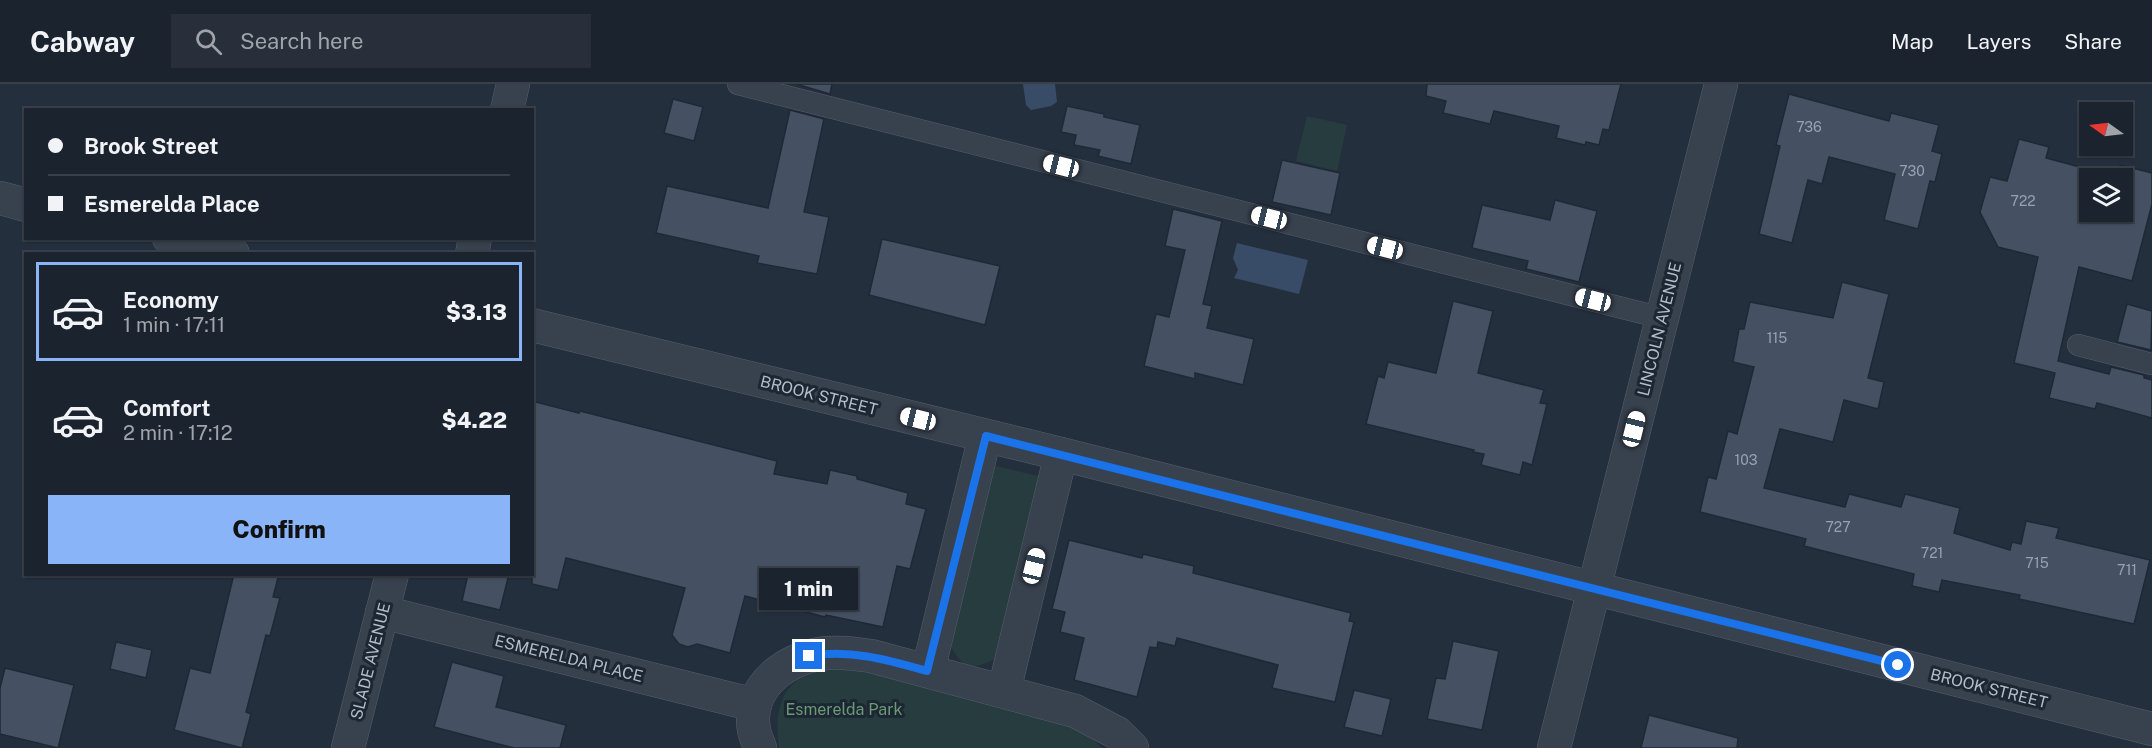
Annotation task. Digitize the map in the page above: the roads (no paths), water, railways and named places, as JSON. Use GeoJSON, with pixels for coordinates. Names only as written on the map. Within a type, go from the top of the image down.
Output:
{"type":"FeatureCollection","features":[{"type":"Feature","properties":{"kind":"street"},"geometry":{"type":"LineString","coordinates":[[507,108],[513,84]]}},
{"type":"Feature","properties":{"kind":"street","name":"LINCOLN AVENUE"},"geometry":{"type":"LineString","coordinates":[[1554,748],[1721,84]]}},
{"type":"Feature","properties":{"kind":"street"},"geometry":{"type":"LineString","coordinates":[[0,198],[24,204]]}},
{"type":"Feature","properties":{"kind":"street"},"geometry":{"type":"LineString","coordinates":[[177,240],[224,252]]}},
{"type":"Feature","properties":{"kind":"street","name":"BROOK STREET"},"geometry":{"type":"LineString","coordinates":[[534,326],[1061,454],[2152,729]]}},
{"type":"Feature","properties":{"kind":"street"},"geometry":{"type":"LineString","coordinates":[[927,671],[986,436]]}},
{"type":"Feature","properties":{"kind":"street"},"geometry":{"type":"LineString","coordinates":[[1004,691],[1061,454]]}},
{"type":"Feature","properties":{"kind":"street","name":"SLADE AVENUE"},"geometry":{"type":"LineString","coordinates":[[348,748],[391,576]]}},
{"type":"Feature","properties":{"kind":"street","name":"ESMERELDA PLACE"},"geometry":{"type":"LineString","coordinates":[[382,612],[755,705]]}},
{"type":"Feature","properties":{"kind":"street"},"geometry":{"type":"LineString","coordinates":[[760,748],[754,729],[755,705],[762,689],[777,673],[790,663],[809,656],[851,653],[1075,711],[1117,733],[1132,748]]}},
{"type":"Feature","properties":{"kind":"lane"},"geometry":{"type":"LineString","coordinates":[[738,84],[1662,318]]}},
{"type":"Feature","properties":{"kind":"lane"},"geometry":{"type":"LineString","coordinates":[[2078,345],[2152,364]]}},
{"type":"Feature","properties":{"kind":"water"},"geometry":{"type":"Polygon","coordinates":[[[1023,84],[1055,84],[1057,102],[1051,106],[1031,110],[1026,105],[1023,84]]]}},
{"type":"Feature","properties":{"kind":"water"},"geometry":{"type":"Polygon","coordinates":[[[1237,243],[1308,260],[1299,294],[1234,278],[1238,270],[1233,258],[1237,243]]]}},
{"type":"Feature","properties":{"kind":"park label","name":"Esmerelda Park"},"geometry":{"type":"Point","coordinates":[844,709]}}]}
